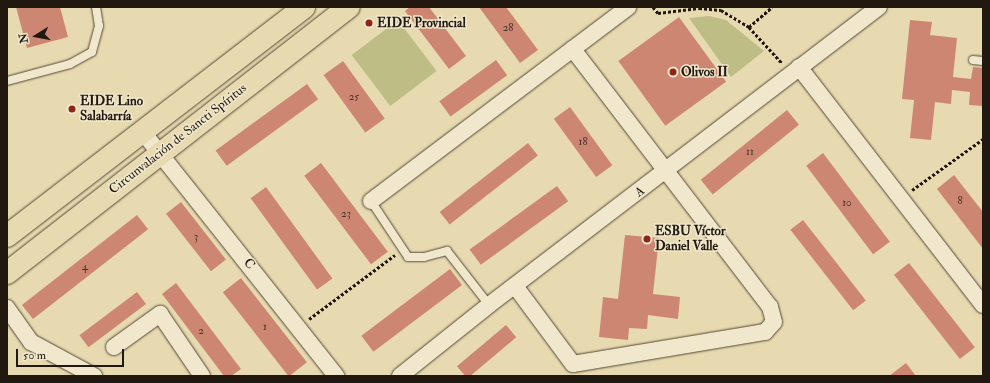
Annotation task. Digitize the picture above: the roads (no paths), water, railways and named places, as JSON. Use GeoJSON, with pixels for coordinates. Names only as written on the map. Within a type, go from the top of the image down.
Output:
{"type":"FeatureCollection","features":[{"type":"Feature","properties":{"kind":"highway","name":"Circunvalación de Sancti Spíritus"},"geometry":{"type":"LineString","coordinates":[[7,236],[304,7]]}},
{"type":"Feature","properties":{"kind":"highway","name":"Circunvalación de Sancti Spíritus"},"geometry":{"type":"LineString","coordinates":[[7,272],[349,7]]}},
{"type":"Feature","properties":{"kind":"street"},"geometry":{"type":"LineString","coordinates":[[371,201],[628,7]]}},
{"type":"Feature","properties":{"kind":"street","name":"A"},"geometry":{"type":"LineString","coordinates":[[400,376],[489,305],[666,172],[879,7]]}},
{"type":"Feature","properties":{"kind":"street"},"geometry":{"type":"LineString","coordinates":[[515,286],[573,364],[765,332],[774,322],[770,307],[572,49]]}},
{"type":"Feature","properties":{"kind":"street"},"geometry":{"type":"LineString","coordinates":[[795,71],[900,199],[983,305]]}},
{"type":"Feature","properties":{"kind":"street","name":"C"},"geometry":{"type":"LineString","coordinates":[[142,131],[300,326],[336,376]]}},
{"type":"Feature","properties":{"kind":"street"},"geometry":{"type":"LineString","coordinates":[[7,308],[31,342],[94,376]]}},
{"type":"Feature","properties":{"kind":"street"},"geometry":{"type":"LineString","coordinates":[[114,347],[160,314],[202,376]]}},
{"type":"Feature","properties":{"kind":"lane"},"geometry":{"type":"LineString","coordinates":[[7,81],[70,64],[92,52],[99,26],[96,7]]}},
{"type":"Feature","properties":{"kind":"lane"},"geometry":{"type":"LineString","coordinates":[[973,60],[983,61]]}},
{"type":"Feature","properties":{"kind":"lane"},"geometry":{"type":"LineString","coordinates":[[371,201],[408,256],[424,257],[447,251],[489,305]]}},
{"type":"Feature","properties":{"kind":"place","name":"EIDE Provincial"},"geometry":{"type":"Point","coordinates":[369,23]}},
{"type":"Feature","properties":{"kind":"place","name":"Olivos II"},"geometry":{"type":"Point","coordinates":[673,72]}},
{"type":"Feature","properties":{"kind":"place","name":"EIDE Lino Salabarría"},"geometry":{"type":"Point","coordinates":[72,109]}},
{"type":"Feature","properties":{"kind":"place","name":"ESBU Víctor Daniel Valle"},"geometry":{"type":"Point","coordinates":[647,239]}}]}
